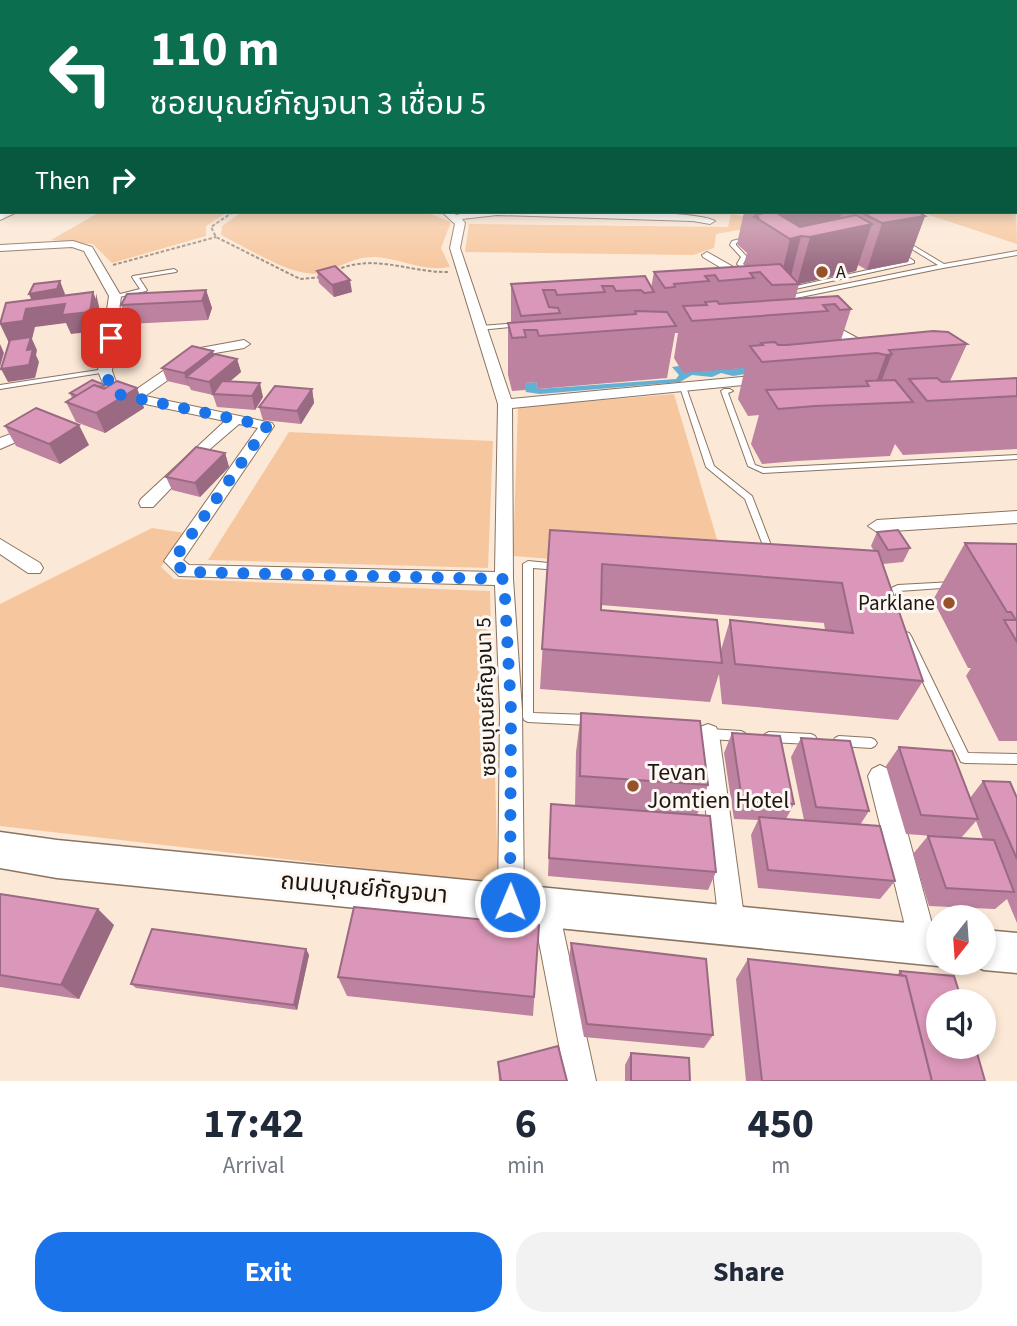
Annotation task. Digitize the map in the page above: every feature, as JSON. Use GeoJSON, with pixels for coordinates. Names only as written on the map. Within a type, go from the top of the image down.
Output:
{"type":"FeatureCollection","features":[{"type":"Feature","properties":{"kind":"street"},"geometry":{"type":"LineString","coordinates":[[607,214],[710,221]]}},
{"type":"Feature","properties":{"kind":"street","name":"ซอยบุณย์กัญจนา 5"},"geometry":{"type":"LineString","coordinates":[[451,215],[460,223],[455,248],[505,404],[504,579],[511,710],[528,904],[581,1081]]}},
{"type":"Feature","properties":{"kind":"street"},"geometry":{"type":"LineString","coordinates":[[0,247],[73,244],[89,249],[115,296],[105,371],[113,393],[267,426],[173,561],[185,572],[504,579]]}},
{"type":"Feature","properties":{"kind":"street"},"geometry":{"type":"LineString","coordinates":[[706,256],[765,287],[804,313]]}},
{"type":"Feature","properties":{"kind":"street"},"geometry":{"type":"LineString","coordinates":[[816,319],[886,360]]}},
{"type":"Feature","properties":{"kind":"street"},"geometry":{"type":"LineString","coordinates":[[132,398],[200,352],[244,344]]}},
{"type":"Feature","properties":{"kind":"street"},"geometry":{"type":"LineString","coordinates":[[505,404],[683,387],[724,389],[775,378]]}},
{"type":"Feature","properties":{"kind":"street"},"geometry":{"type":"LineString","coordinates":[[148,503],[198,452],[238,418]]}},
{"type":"Feature","properties":{"kind":"street"},"geometry":{"type":"LineString","coordinates":[[0,444],[42,426]]}},
{"type":"Feature","properties":{"kind":"street"},"geometry":{"type":"LineString","coordinates":[[877,526],[1017,517]]}},
{"type":"Feature","properties":{"kind":"street"},"geometry":{"type":"LineString","coordinates":[[0,545],[34,568]]}},
{"type":"Feature","properties":{"kind":"street"},"geometry":{"type":"LineString","coordinates":[[703,732],[732,924]]}},
{"type":"Feature","properties":{"kind":"street"},"geometry":{"type":"LineString","coordinates":[[880,776],[926,929]]}},
{"type":"Feature","properties":{"kind":"street","name":"ถนนบุณย์กัญจนา"},"geometry":{"type":"LineString","coordinates":[[0,850],[57,859],[732,924],[926,945]]}},
{"type":"Feature","properties":{"kind":"street"},"geometry":{"type":"LineString","coordinates":[[996,951],[1017,953]]}},
{"type":"Feature","properties":{"kind":"lane"},"geometry":{"type":"LineString","coordinates":[[896,237],[943,266]]}},
{"type":"Feature","properties":{"kind":"lane"},"geometry":{"type":"LineString","coordinates":[[758,238],[732,243],[744,257],[740,264],[765,287],[943,266],[1017,253]]}},
{"type":"Feature","properties":{"kind":"lane"},"geometry":{"type":"LineString","coordinates":[[765,287],[912,262],[897,251]]}},
{"type":"Feature","properties":{"kind":"lane"},"geometry":{"type":"LineString","coordinates":[[115,296],[144,290],[135,277],[174,271]]}},
{"type":"Feature","properties":{"kind":"lane"},"geometry":{"type":"LineString","coordinates":[[480,328],[525,324]]}},
{"type":"Feature","properties":{"kind":"lane"},"geometry":{"type":"LineString","coordinates":[[0,387],[105,371]]}},
{"type":"Feature","properties":{"kind":"lane"},"geometry":{"type":"LineString","coordinates":[[683,387],[710,467],[750,498],[773,560]]}},
{"type":"Feature","properties":{"kind":"lane"},"geometry":{"type":"LineString","coordinates":[[724,389],[752,466],[763,471],[1017,457]]}},
{"type":"Feature","properties":{"kind":"lane"},"geometry":{"type":"LineString","coordinates":[[567,567],[528,564],[528,717],[594,720]]}},
{"type":"Feature","properties":{"kind":"lane"},"geometry":{"type":"LineString","coordinates":[[895,612],[889,600],[890,592],[898,588],[964,584]]}},
{"type":"Feature","properties":{"kind":"lane"},"geometry":{"type":"LineString","coordinates":[[901,624],[965,758],[1017,759]]}},
{"type":"Feature","properties":{"kind":"lane"},"geometry":{"type":"LineString","coordinates":[[703,732],[749,736]]}},
{"type":"Feature","properties":{"kind":"lane"},"geometry":{"type":"LineString","coordinates":[[763,737],[817,740]]}},
{"type":"Feature","properties":{"kind":"lane"},"geometry":{"type":"LineString","coordinates":[[831,740],[871,743]]}},
{"type":"Feature","properties":{"kind":"path"},"geometry":{"type":"LineString","coordinates":[[230,214],[211,227],[216,237],[300,279],[324,277]]}},
{"type":"Feature","properties":{"kind":"path"},"geometry":{"type":"LineString","coordinates":[[101,269],[216,237]]}},
{"type":"Feature","properties":{"kind":"path"},"geometry":{"type":"LineString","coordinates":[[336,270],[348,264],[368,260],[390,262],[410,270],[433,274],[461,271]]}},
{"type":"Feature","properties":{"kind":"shaded area"},"geometry":{"type":"Polygon","coordinates":[[[96,214],[224,214],[206,226],[206,236],[112,263],[93,244],[51,240],[96,214]]]}},
{"type":"Feature","properties":{"kind":"shaded area"},"geometry":{"type":"Polygon","coordinates":[[[239,214],[430,214],[451,222],[441,248],[450,267],[422,267],[386,258],[368,257],[310,274],[284,267],[221,235],[222,226],[239,214]]]}},
{"type":"Feature","properties":{"kind":"shaded area"},"geometry":{"type":"Polygon","coordinates":[[[731,214],[754,218],[761,226],[716,234],[714,248],[693,255],[465,252],[469,224],[728,227],[731,214]]]}},
{"type":"Feature","properties":{"kind":"shaded area"},"geometry":{"type":"Polygon","coordinates":[[[926,214],[1016,214],[1017,244],[926,214]]]}},
{"type":"Feature","properties":{"kind":"shaded area"},"geometry":{"type":"Polygon","coordinates":[[[674,394],[727,573],[513,556],[518,407],[674,394]]]}},
{"type":"Feature","properties":{"kind":"shaded area"},"geometry":{"type":"Polygon","coordinates":[[[289,432],[493,441],[488,568],[208,560],[289,432]]]}},
{"type":"Feature","properties":{"kind":"shaded area"},"geometry":{"type":"Polygon","coordinates":[[[152,528],[185,533],[161,567],[174,579],[490,591],[498,884],[0,826],[0,604],[152,528]]]}},
{"type":"Feature","properties":{"kind":"water"},"geometry":{"type":"Polygon","coordinates":[[[811,363],[733,376],[721,373],[712,377],[692,375],[680,382],[540,394],[526,392],[523,383],[536,382],[538,389],[676,379],[679,375],[672,367],[679,366],[683,372],[811,363]]]}},
{"type":"Feature","properties":{"kind":"building"},"geometry":{"type":"Polygon","coordinates":[[[778,214],[800,227],[856,215],[872,224],[790,239],[755,217],[758,217],[756,215],[778,214]]]}},
{"type":"Feature","properties":{"kind":"building"},"geometry":{"type":"Polygon","coordinates":[[[864,214],[925,216],[882,223],[864,214]]]}},
{"type":"Feature","properties":{"kind":"building"},"geometry":{"type":"Polygon","coordinates":[[[780,264],[799,284],[772,285],[760,272],[750,273],[754,278],[719,281],[715,275],[705,276],[709,281],[674,284],[675,287],[665,288],[654,272],[780,264]]]}},
{"type":"Feature","properties":{"kind":"building"},"geometry":{"type":"Polygon","coordinates":[[[335,266],[350,280],[332,285],[317,271],[335,266]]]}},
{"type":"Feature","properties":{"kind":"building"},"geometry":{"type":"Polygon","coordinates":[[[645,276],[654,292],[616,291],[613,286],[602,286],[605,292],[557,295],[555,290],[543,290],[549,307],[558,308],[560,313],[521,316],[511,284],[645,276]]]}},
{"type":"Feature","properties":{"kind":"building"},"geometry":{"type":"Polygon","coordinates":[[[60,281],[57,289],[29,294],[34,284],[60,281]]]}},
{"type":"Feature","properties":{"kind":"building"},"geometry":{"type":"Polygon","coordinates":[[[206,290],[202,301],[121,305],[127,294],[206,290]]]}},
{"type":"Feature","properties":{"kind":"building"},"geometry":{"type":"Polygon","coordinates":[[[93,292],[90,312],[62,315],[65,304],[26,309],[23,321],[0,324],[6,303],[93,292]]]}},
{"type":"Feature","properties":{"kind":"building"},"geometry":{"type":"Polygon","coordinates":[[[838,296],[851,309],[840,310],[835,304],[823,305],[828,311],[692,321],[683,306],[707,305],[705,302],[717,301],[719,304],[838,296]]]}},
{"type":"Feature","properties":{"kind":"building"},"geometry":{"type":"Polygon","coordinates":[[[635,311],[667,312],[676,326],[539,336],[537,330],[524,330],[526,337],[512,338],[508,323],[636,314],[635,311]]]}},
{"type":"Feature","properties":{"kind":"building"},"geometry":{"type":"Polygon","coordinates":[[[933,331],[948,332],[967,344],[889,350],[892,354],[886,355],[877,353],[762,362],[750,346],[763,345],[761,343],[787,345],[933,331]]]}},
{"type":"Feature","properties":{"kind":"building"},"geometry":{"type":"Polygon","coordinates":[[[31,337],[27,350],[33,349],[29,365],[1,369],[10,340],[31,337]]]}},
{"type":"Feature","properties":{"kind":"building"},"geometry":{"type":"Polygon","coordinates":[[[192,346],[213,351],[184,373],[162,368],[192,346]]]}},
{"type":"Feature","properties":{"kind":"building"},"geometry":{"type":"Polygon","coordinates":[[[215,354],[237,359],[209,382],[186,377],[215,354]]]}},
{"type":"Feature","properties":{"kind":"building"},"geometry":{"type":"Polygon","coordinates":[[[937,378],[942,382],[1017,378],[1017,396],[927,401],[909,379],[937,378]]]}},
{"type":"Feature","properties":{"kind":"building"},"geometry":{"type":"Polygon","coordinates":[[[92,380],[105,385],[94,385],[77,396],[70,393],[92,380]]]}},
{"type":"Feature","properties":{"kind":"building"},"geometry":{"type":"Polygon","coordinates":[[[895,380],[913,402],[778,409],[766,390],[869,386],[866,381],[895,380]]]}},
{"type":"Feature","properties":{"kind":"building"},"geometry":{"type":"Polygon","coordinates":[[[117,381],[137,388],[96,413],[66,402],[94,385],[104,389],[117,381]]]}},
{"type":"Feature","properties":{"kind":"building"},"geometry":{"type":"Polygon","coordinates":[[[222,381],[260,383],[252,396],[213,394],[222,381]]]}},
{"type":"Feature","properties":{"kind":"building"},"geometry":{"type":"Polygon","coordinates":[[[275,386],[312,389],[297,411],[259,407],[275,386]]]}},
{"type":"Feature","properties":{"kind":"building"},"geometry":{"type":"Polygon","coordinates":[[[36,408],[79,425],[49,444],[5,426],[36,408]]]}},
{"type":"Feature","properties":{"kind":"building"},"geometry":{"type":"Polygon","coordinates":[[[196,447],[225,453],[195,483],[166,477],[196,447]]]}},
{"type":"Feature","properties":{"kind":"building"},"geometry":{"type":"Polygon","coordinates":[[[550,530],[878,551],[923,681],[735,664],[730,620],[853,633],[842,583],[602,564],[601,610],[717,620],[722,663],[542,649],[550,530]]]}},
{"type":"Feature","properties":{"kind":"building"},"geometry":{"type":"Polygon","coordinates":[[[898,530],[910,548],[888,550],[877,532],[898,530]]]}},
{"type":"Feature","properties":{"kind":"building"},"geometry":{"type":"Polygon","coordinates":[[[965,543],[1017,544],[1017,642],[1004,620],[1016,620],[1011,612],[1007,612],[965,543]]]}},
{"type":"Feature","properties":{"kind":"building"},"geometry":{"type":"Polygon","coordinates":[[[581,713],[700,721],[708,785],[580,776],[581,713]]]}},
{"type":"Feature","properties":{"kind":"building"},"geometry":{"type":"Polygon","coordinates":[[[732,733],[780,736],[794,804],[742,800],[732,733]]]}},
{"type":"Feature","properties":{"kind":"building"},"geometry":{"type":"Polygon","coordinates":[[[801,738],[850,741],[869,811],[816,807],[801,738]]]}},
{"type":"Feature","properties":{"kind":"building"},"geometry":{"type":"Polygon","coordinates":[[[899,747],[952,751],[978,819],[921,815],[899,747]]]}},
{"type":"Feature","properties":{"kind":"building"},"geometry":{"type":"Polygon","coordinates":[[[983,781],[1010,782],[1017,798],[1017,859],[983,781]]]}},
{"type":"Feature","properties":{"kind":"building"},"geometry":{"type":"Polygon","coordinates":[[[551,804],[710,816],[716,872],[549,858],[551,804]]]}},
{"type":"Feature","properties":{"kind":"building"},"geometry":{"type":"Polygon","coordinates":[[[759,817],[880,826],[895,881],[768,870],[759,817]]]}},
{"type":"Feature","properties":{"kind":"building"},"geometry":{"type":"Polygon","coordinates":[[[928,836],[994,840],[1014,892],[946,888],[928,836]]]}},
{"type":"Feature","properties":{"kind":"building"},"geometry":{"type":"Polygon","coordinates":[[[0,894],[98,909],[61,985],[0,975],[0,894]]]}},
{"type":"Feature","properties":{"kind":"building"},"geometry":{"type":"Polygon","coordinates":[[[354,907],[539,925],[534,997],[338,977],[354,907]]]}},
{"type":"Feature","properties":{"kind":"building"},"geometry":{"type":"Polygon","coordinates":[[[152,929],[306,949],[294,1005],[131,984],[152,929]]]}},
{"type":"Feature","properties":{"kind":"building"},"geometry":{"type":"Polygon","coordinates":[[[571,943],[706,959],[713,1035],[587,1024],[571,943]]]}},
{"type":"Feature","properties":{"kind":"building"},"geometry":{"type":"Polygon","coordinates":[[[748,959],[906,976],[932,1081],[762,1081],[748,959]]]}},
{"type":"Feature","properties":{"kind":"building"},"geometry":{"type":"Polygon","coordinates":[[[900,971],[954,976],[958,989],[926,989],[926,1057],[906,976],[901,975],[900,971]]]}},
{"type":"Feature","properties":{"kind":"building"},"geometry":{"type":"Polygon","coordinates":[[[558,1046],[567,1081],[501,1081],[498,1062],[558,1046]]]}},
{"type":"Feature","properties":{"kind":"building"},"geometry":{"type":"Polygon","coordinates":[[[631,1053],[689,1058],[690,1081],[631,1081],[631,1053]]]}},
{"type":"Feature","properties":{"kind":"building"},"geometry":{"type":"Polygon","coordinates":[[[927,1059],[979,1059],[985,1081],[932,1081],[927,1059]]]}},
{"type":"Feature","properties":{"kind":"place","name":"A"},"geometry":{"type":"Point","coordinates":[822,272]}},
{"type":"Feature","properties":{"kind":"place","name":"Parklane"},"geometry":{"type":"Point","coordinates":[949,603]}},
{"type":"Feature","properties":{"kind":"place","name":"Tevan Jomtien Hotel"},"geometry":{"type":"Point","coordinates":[633,786]}},
{"type":"Feature","properties":{"kind":"route"},"geometry":{"type":"LineString","coordinates":[[111,338],[105,371],[113,393],[140,401],[238,418],[267,426],[173,561],[185,572],[504,579],[511,710],[510,902]]}}]}
